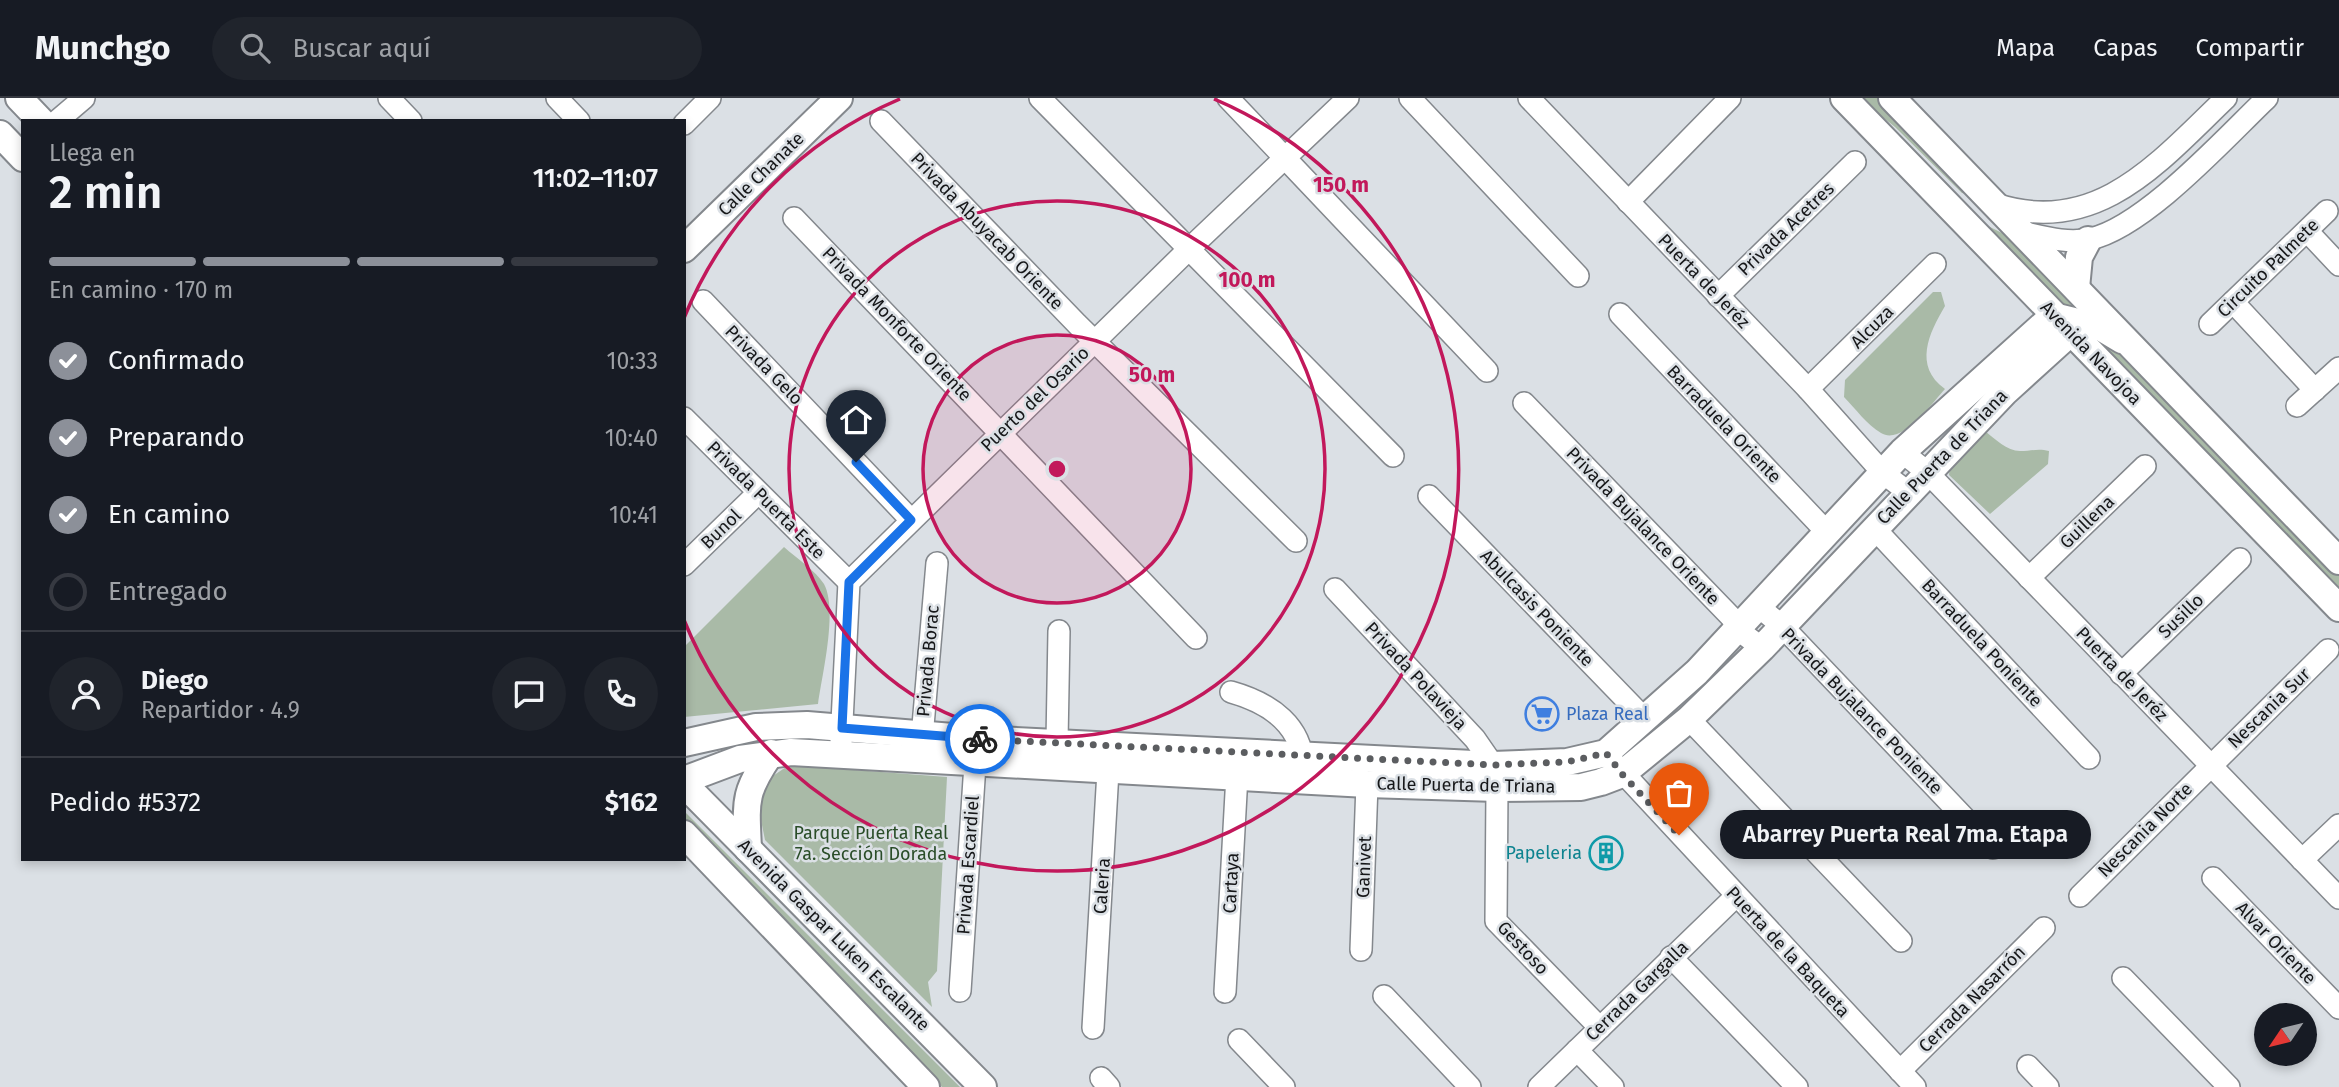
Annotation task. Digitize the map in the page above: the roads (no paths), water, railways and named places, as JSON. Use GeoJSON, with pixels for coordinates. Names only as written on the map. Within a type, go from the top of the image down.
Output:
{"type":"FeatureCollection","features":[{"type":"Feature","properties":{"kind":"street"},"geometry":{"type":"LineString","coordinates":[[19,98],[39,119]]}},
{"type":"Feature","properties":{"kind":"street"},"geometry":{"type":"LineString","coordinates":[[59,119],[84,98]]}},
{"type":"Feature","properties":{"kind":"street"},"geometry":{"type":"LineString","coordinates":[[389,98],[409,119]]}},
{"type":"Feature","properties":{"kind":"street"},"geometry":{"type":"LineString","coordinates":[[557,98],[577,119]]}},
{"type":"Feature","properties":{"kind":"street"},"geometry":{"type":"LineString","coordinates":[[686,122],[710,98]]}},
{"type":"Feature","properties":{"kind":"street","name":"Calle Chanate"},"geometry":{"type":"LineString","coordinates":[[686,247],[839,98]]}},
{"type":"Feature","properties":{"kind":"street"},"geometry":{"type":"LineString","coordinates":[[1040,98],[1393,456]]}},
{"type":"Feature","properties":{"kind":"street"},"geometry":{"type":"LineString","coordinates":[[1227,98],[1487,371]]}},
{"type":"Feature","properties":{"kind":"street","name":"Puerto del Osario"},"geometry":{"type":"LineString","coordinates":[[849,582],[1001,431],[1348,98]]}},
{"type":"Feature","properties":{"kind":"street"},"geometry":{"type":"LineString","coordinates":[[1410,98],[1578,276]]}},
{"type":"Feature","properties":{"kind":"street"},"geometry":{"type":"LineString","coordinates":[[1628,202],[1730,98]]}},
{"type":"Feature","properties":{"kind":"street","name":"Avenida Navojoa"},"geometry":{"type":"LineString","coordinates":[[1844,98],[2339,608]]}},
{"type":"Feature","properties":{"kind":"street","name":"Avenida Navojoa"},"geometry":{"type":"LineString","coordinates":[[1892,98],[2076,288],[2122,340],[2339,561]]}},
{"type":"Feature","properties":{"kind":"street"},"geometry":{"type":"LineString","coordinates":[[1996,204],[2013,210],[2050,214],[2086,207],[2111,196],[2161,161],[2226,98]]}},
{"type":"Feature","properties":{"kind":"street"},"geometry":{"type":"LineString","coordinates":[[2076,288],[2079,257],[2093,239],[2135,217],[2180,180],[2267,98]]}},
{"type":"Feature","properties":{"kind":"street","name":"Puerta de Jeréz"},"geometry":{"type":"LineString","coordinates":[[1537,101],[1628,202],[1808,389],[1883,473],[1908,492]]}},
{"type":"Feature","properties":{"kind":"street","name":"Privada Abuyacab Oriente"},"geometry":{"type":"LineString","coordinates":[[881,121],[1094,342],[1296,541]]}},
{"type":"Feature","properties":{"kind":"street"},"geometry":{"type":"LineString","coordinates":[[0,134],[21,154]]}},
{"type":"Feature","properties":{"kind":"street"},"geometry":{"type":"LineString","coordinates":[[2161,161],[2180,180]]}},
{"type":"Feature","properties":{"kind":"street","name":"Privada Acetres"},"geometry":{"type":"LineString","coordinates":[[1718,296],[1855,162]]}},
{"type":"Feature","properties":{"kind":"street"},"geometry":{"type":"LineString","coordinates":[[1940,196],[2021,232],[2055,240],[2093,239]]}},
{"type":"Feature","properties":{"kind":"street"},"geometry":{"type":"LineString","coordinates":[[2086,207],[2093,239]]}},
{"type":"Feature","properties":{"kind":"street","name":"Circuito Palmete"},"geometry":{"type":"LineString","coordinates":[[2210,324],[2327,211]]}},
{"type":"Feature","properties":{"kind":"street","name":"Privada Monforte Oriente"},"geometry":{"type":"LineString","coordinates":[[793,218],[1001,431],[1196,638]]}},
{"type":"Feature","properties":{"kind":"street"},"geometry":{"type":"LineString","coordinates":[[2306,231],[2339,265]]}},
{"type":"Feature","properties":{"kind":"street","name":"Alcuza"},"geometry":{"type":"LineString","coordinates":[[1808,389],[1935,264]]}},
{"type":"Feature","properties":{"kind":"street","name":"Privada Gelo"},"geometry":{"type":"LineString","coordinates":[[703,301],[911,520]]}},
{"type":"Feature","properties":{"kind":"street"},"geometry":{"type":"LineString","coordinates":[[2232,302],[2315,390]]}},
{"type":"Feature","properties":{"kind":"street","name":"Barraduela Oriente"},"geometry":{"type":"LineString","coordinates":[[1619,314],[1822,527],[1825,536]]}},
{"type":"Feature","properties":{"kind":"street"},"geometry":{"type":"LineString","coordinates":[[2062,325],[2102,328],[2122,340]]}},
{"type":"Feature","properties":{"kind":"street","name":"Calle Puerta de Triana"},"geometry":{"type":"LineString","coordinates":[[976,751],[1057,741],[1109,756],[1237,775],[1303,768],[1367,784],[1495,777],[1606,753],[1697,671],[1902,452],[1996,383],[2062,325]]}},
{"type":"Feature","properties":{"kind":"street"},"geometry":{"type":"LineString","coordinates":[[2297,406],[2339,368]]}},
{"type":"Feature","properties":{"kind":"street","name":"Calle Puerta de Triana"},"geometry":{"type":"LineString","coordinates":[[686,782],[740,759],[771,753],[839,756],[921,748],[1495,777],[1581,786],[1622,774],[1689,719],[1762,648],[1927,472],[1996,383]]}},
{"type":"Feature","properties":{"kind":"street","name":"Privada Bujalance Oriente"},"geometry":{"type":"LineString","coordinates":[[1524,403],[1732,618],[1737,629],[1762,648]]}},
{"type":"Feature","properties":{"kind":"street","name":"Privada Puerta Este"},"geometry":{"type":"LineString","coordinates":[[686,420],[849,582]]}},
{"type":"Feature","properties":{"kind":"street","name":"Puerta de Jeréz"},"geometry":{"type":"LineString","coordinates":[[1902,452],[1927,472],[2339,898]]}},
{"type":"Feature","properties":{"kind":"street","name":"Guillena"},"geometry":{"type":"LineString","coordinates":[[2029,578],[2145,467]]}},
{"type":"Feature","properties":{"kind":"street","name":"Bunol"},"geometry":{"type":"LineString","coordinates":[[686,563],[758,493]]}},
{"type":"Feature","properties":{"kind":"street","name":"Abulcasis Poniente"},"geometry":{"type":"LineString","coordinates":[[1429,496],[1636,710],[1642,722]]}},
{"type":"Feature","properties":{"kind":"street","name":"Barraduela Poniente"},"geometry":{"type":"LineString","coordinates":[[1874,528],[2089,758]]}},
{"type":"Feature","properties":{"kind":"street","name":"Susillo"},"geometry":{"type":"LineString","coordinates":[[2121,674],[2240,559]]}},
{"type":"Feature","properties":{"kind":"street","name":"Privada Borac"},"geometry":{"type":"LineString","coordinates":[[921,748],[937,562]]}},
{"type":"Feature","properties":{"kind":"street"},"geometry":{"type":"LineString","coordinates":[[839,756],[849,582]]}},
{"type":"Feature","properties":{"kind":"street","name":"Privada Polavieja"},"geometry":{"type":"LineString","coordinates":[[1335,589],[1475,739],[1495,777]]}},
{"type":"Feature","properties":{"kind":"street","name":"Privada Bujalance Poniente"},"geometry":{"type":"LineString","coordinates":[[1758,607],[1782,626],[1993,848]]}},
{"type":"Feature","properties":{"kind":"street"},"geometry":{"type":"LineString","coordinates":[[1057,741],[1059,631]]}},
{"type":"Feature","properties":{"kind":"street","name":"Nescania Sur"},"geometry":{"type":"LineString","coordinates":[[2210,765],[2328,650]]}},
{"type":"Feature","properties":{"kind":"street"},"geometry":{"type":"LineString","coordinates":[[1231,692],[1256,699],[1274,710],[1296,736],[1303,768]]}},
{"type":"Feature","properties":{"kind":"street"},"geometry":{"type":"LineString","coordinates":[[1689,719],[1901,941]]}},
{"type":"Feature","properties":{"kind":"street","name":"Calle Puerta de Triana"},"geometry":{"type":"LineString","coordinates":[[686,743],[731,732],[783,725],[842,728],[921,748]]}},
{"type":"Feature","properties":{"kind":"street"},"geometry":{"type":"LineString","coordinates":[[731,732],[740,759]]}},
{"type":"Feature","properties":{"kind":"street","name":"Privada Escardiel"},"geometry":{"type":"LineString","coordinates":[[960,991],[976,751]]}},
{"type":"Feature","properties":{"kind":"street"},"geometry":{"type":"LineString","coordinates":[[748,849],[747,795],[752,780],[771,753]]}},
{"type":"Feature","properties":{"kind":"street","name":"Puerta de la Baqueta"},"geometry":{"type":"LineString","coordinates":[[1606,753],[1622,774],[1916,1087]]}},
{"type":"Feature","properties":{"kind":"street","name":"Caleria"},"geometry":{"type":"LineString","coordinates":[[1093,1028],[1109,756]]}},
{"type":"Feature","properties":{"kind":"street","name":"Nescania Norte"},"geometry":{"type":"LineString","coordinates":[[2080,895],[2210,765]]}},
{"type":"Feature","properties":{"kind":"street","name":"Cartaya"},"geometry":{"type":"LineString","coordinates":[[1225,992],[1237,775]]}},
{"type":"Feature","properties":{"kind":"street","name":"Gestoso"},"geometry":{"type":"LineString","coordinates":[[1495,777],[1496,921],[1600,1028]]}},
{"type":"Feature","properties":{"kind":"street","name":"Ganivet"},"geometry":{"type":"LineString","coordinates":[[1361,950],[1367,784]]}},
{"type":"Feature","properties":{"kind":"street","name":"Avenida Gaspar Luken Escalante"},"geometry":{"type":"LineString","coordinates":[[686,785],[983,1087]]}},
{"type":"Feature","properties":{"kind":"street"},"geometry":{"type":"LineString","coordinates":[[2302,860],[2339,825]]}},
{"type":"Feature","properties":{"kind":"street","name":"Avenida Gaspar Luken Escalante"},"geometry":{"type":"LineString","coordinates":[[686,836],[926,1087]]}},
{"type":"Feature","properties":{"kind":"street","name":"Alvar Oriente"},"geometry":{"type":"LineString","coordinates":[[2213,878],[2339,1008]]}},
{"type":"Feature","properties":{"kind":"street","name":"Cerrada Gargalla"},"geometry":{"type":"LineString","coordinates":[[1539,1087],[1736,896]]}},
{"type":"Feature","properties":{"kind":"street","name":"Cerrada Nasarrón"},"geometry":{"type":"LineString","coordinates":[[1900,1071],[2044,928]]}},
{"type":"Feature","properties":{"kind":"street"},"geometry":{"type":"LineString","coordinates":[[1671,957],[1797,1087]]}},
{"type":"Feature","properties":{"kind":"street"},"geometry":{"type":"LineString","coordinates":[[2123,978],[2229,1087]]}},
{"type":"Feature","properties":{"kind":"street"},"geometry":{"type":"LineString","coordinates":[[1384,996],[1470,1087]]}},
{"type":"Feature","properties":{"kind":"street"},"geometry":{"type":"LineString","coordinates":[[1239,1040],[1284,1087]]}},
{"type":"Feature","properties":{"kind":"street"},"geometry":{"type":"LineString","coordinates":[[1577,1051],[1613,1087]]}},
{"type":"Feature","properties":{"kind":"street"},"geometry":{"type":"LineString","coordinates":[[2028,1066],[2048,1087]]}},
{"type":"Feature","properties":{"kind":"place","name":"Plaza Real"},"geometry":{"type":"Point","coordinates":[1542,714]}},
{"type":"Feature","properties":{"kind":"place","name":"Abarrey Puerta Real 7ma. Etapa"},"geometry":{"type":"Point","coordinates":[1679,835]}},
{"type":"Feature","properties":{"kind":"place","name":"Papeleria"},"geometry":{"type":"Point","coordinates":[1606,853]}},
{"type":"Feature","properties":{"kind":"park label","name":"Parque Puerta Real 7a. Sección Dorada"},"geometry":{"type":"Point","coordinates":[871,843]}}]}
